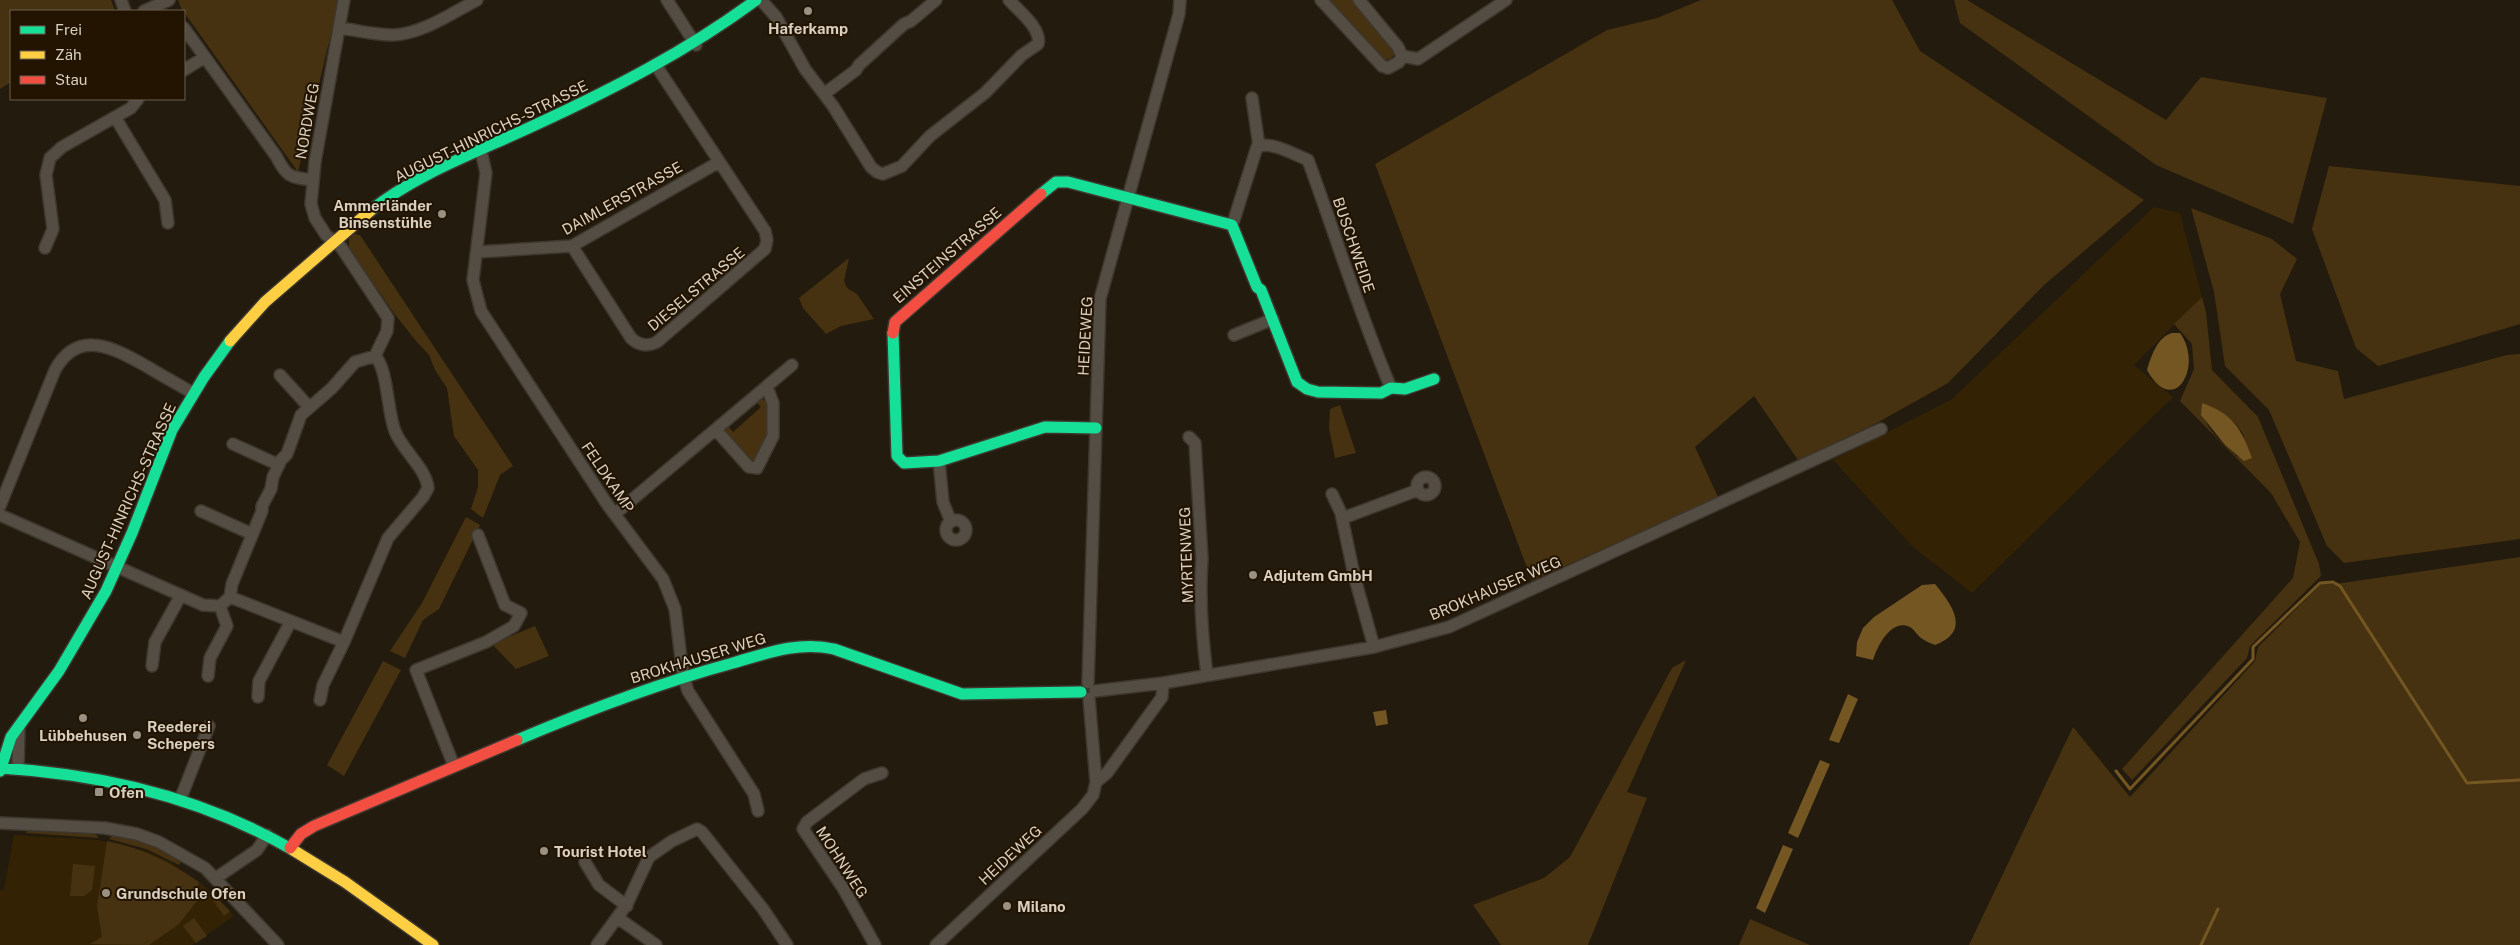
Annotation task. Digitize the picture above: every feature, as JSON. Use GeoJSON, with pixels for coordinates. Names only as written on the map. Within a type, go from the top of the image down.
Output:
{"type":"FeatureCollection","features":[{"type":"Feature","properties":{"kind":"street"},"geometry":{"type":"LineString","coordinates":[[146,10],[169,0]]}},
{"type":"Feature","properties":{"kind":"street","name":"NORDWEG"},"geometry":{"type":"LineString","coordinates":[[344,0],[312,180],[311,199],[314,214],[332,242],[341,247],[388,318],[387,331],[375,356]]}},
{"type":"Feature","properties":{"kind":"street"},"geometry":{"type":"LineString","coordinates":[[339,28],[380,35],[398,35],[416,30],[454,6],[477,0]]}},
{"type":"Feature","properties":{"kind":"street"},"geometry":{"type":"LineString","coordinates":[[667,0],[696,45]]}},
{"type":"Feature","properties":{"kind":"street","name":"AUGUST-HINRICHS-STRASSE"},"geometry":{"type":"LineString","coordinates":[[0,769],[11,737],[69,654],[97,608],[118,566],[172,430],[193,393],[246,322],[332,242],[374,208],[399,191],[657,67],[696,45],[756,0]]}},
{"type":"Feature","properties":{"kind":"street"},"geometry":{"type":"LineString","coordinates":[[762,0],[780,24],[805,69],[824,94],[873,169],[879,174],[890,172],[902,166],[930,136],[985,93],[1026,51],[1038,44],[1035,30],[1010,0]]}},
{"type":"Feature","properties":{"kind":"street"},"geometry":{"type":"LineString","coordinates":[[824,94],[856,70],[859,65],[892,37],[899,28],[936,0]]}},
{"type":"Feature","properties":{"kind":"street","name":"HEIDEWEG"},"geometry":{"type":"LineString","coordinates":[[936,945],[1082,809],[1093,795],[1096,782],[1088,691],[1100,299],[1179,14],[1180,0]]}},
{"type":"Feature","properties":{"kind":"street"},"geometry":{"type":"LineString","coordinates":[[1321,0],[1382,66],[1388,68],[1399,62],[1402,56]]}},
{"type":"Feature","properties":{"kind":"street"},"geometry":{"type":"LineString","coordinates":[[1359,0],[1398,47],[1402,56]]}},
{"type":"Feature","properties":{"kind":"street"},"geometry":{"type":"LineString","coordinates":[[1402,56],[1418,60],[1506,0]]}},
{"type":"Feature","properties":{"kind":"street"},"geometry":{"type":"LineString","coordinates":[[185,29],[276,156],[286,174],[294,178],[312,180]]}},
{"type":"Feature","properties":{"kind":"street"},"geometry":{"type":"LineString","coordinates":[[185,69],[205,57]]}},
{"type":"Feature","properties":{"kind":"street","name":"DIESELSTRASSE"},"geometry":{"type":"LineString","coordinates":[[572,246],[631,338],[644,345],[656,342],[765,249],[767,240],[765,231],[657,67]]}},
{"type":"Feature","properties":{"kind":"street"},"geometry":{"type":"LineString","coordinates":[[1252,98],[1259,146],[1252,158],[1234,220],[1230,224],[1235,228],[1257,287],[1261,290],[1297,382],[1307,390],[1381,393],[1391,388],[1406,389],[1434,380]]}},
{"type":"Feature","properties":{"kind":"street"},"geometry":{"type":"LineString","coordinates":[[45,248],[53,229],[46,175],[50,158],[62,146],[131,108],[136,100]]}},
{"type":"Feature","properties":{"kind":"street"},"geometry":{"type":"LineString","coordinates":[[115,117],[165,200],[168,223]]}},
{"type":"Feature","properties":{"kind":"street","name":"BUSCHWEIDE"},"geometry":{"type":"LineString","coordinates":[[1259,146],[1278,148],[1308,160],[1337,238],[1346,271],[1391,388]]}},
{"type":"Feature","properties":{"kind":"street","name":"FELDKAMP"},"geometry":{"type":"LineString","coordinates":[[481,151],[486,170],[474,290],[486,321],[615,514],[669,589],[675,609],[683,676],[690,695],[754,794],[758,811]]}},
{"type":"Feature","properties":{"kind":"street","name":"DAIMLERSTRASSE"},"geometry":{"type":"LineString","coordinates":[[477,252],[572,246],[719,162]]}},
{"type":"Feature","properties":{"kind":"street","name":"EINSTEINSTRASSE"},"geometry":{"type":"LineString","coordinates":[[1096,428],[1046,427],[938,461],[906,464],[899,460],[897,456],[893,336],[895,322],[1053,183],[1068,182],[1222,224],[1230,224]]}},
{"type":"Feature","properties":{"kind":"street"},"geometry":{"type":"LineString","coordinates":[[1234,334],[1273,319]]}},
{"type":"Feature","properties":{"kind":"street"},"geometry":{"type":"LineString","coordinates":[[0,506],[55,370],[63,358],[74,350],[90,345],[113,348],[193,393]]}},
{"type":"Feature","properties":{"kind":"street"},"geometry":{"type":"LineString","coordinates":[[0,515],[180,595],[207,606],[220,606],[230,597],[231,588],[260,517],[262,506],[278,465],[287,454],[299,417],[332,388],[356,362],[375,356],[382,366],[395,432],[422,471],[428,488],[423,497],[388,538],[344,642],[323,685],[320,700]]}},
{"type":"Feature","properties":{"kind":"street"},"geometry":{"type":"LineString","coordinates":[[615,514],[792,365]]}},
{"type":"Feature","properties":{"kind":"street"},"geometry":{"type":"LineString","coordinates":[[280,375],[309,407]]}},
{"type":"Feature","properties":{"kind":"street"},"geometry":{"type":"LineString","coordinates":[[716,430],[748,466],[757,468],[774,436],[773,404],[767,386]]}},
{"type":"Feature","properties":{"kind":"street","name":"BROKHAUSER WEG"},"geometry":{"type":"LineString","coordinates":[[290,848],[301,834],[314,826],[550,726],[683,676],[794,646],[817,645],[834,649],[962,694],[1088,691],[1163,683],[1374,647],[1448,627],[1880,429]]}},
{"type":"Feature","properties":{"kind":"street","name":"MYRTENWEG"},"geometry":{"type":"LineString","coordinates":[[1189,437],[1195,443],[1202,559],[1199,573],[1202,640],[1207,675]]}},
{"type":"Feature","properties":{"kind":"street"},"geometry":{"type":"LineString","coordinates":[[233,444],[278,465]]}},
{"type":"Feature","properties":{"kind":"street"},"geometry":{"type":"LineString","coordinates":[[938,461],[943,502],[951,522]]}},
{"type":"Feature","properties":{"kind":"street"},"geometry":{"type":"LineString","coordinates":[[1342,518],[1418,490]]}},
{"type":"Feature","properties":{"kind":"street"},"geometry":{"type":"LineString","coordinates":[[1332,494],[1342,518],[1354,575],[1374,647]]}},
{"type":"Feature","properties":{"kind":"street"},"geometry":{"type":"LineString","coordinates":[[201,511],[252,534]]}},
{"type":"Feature","properties":{"kind":"street"},"geometry":{"type":"LineString","coordinates":[[454,766],[416,670],[486,642],[514,626],[521,613],[505,605],[478,536]]}},
{"type":"Feature","properties":{"kind":"street"},"geometry":{"type":"LineString","coordinates":[[152,666],[155,642],[180,595]]}},
{"type":"Feature","properties":{"kind":"street"},"geometry":{"type":"LineString","coordinates":[[230,597],[344,642]]}},
{"type":"Feature","properties":{"kind":"street"},"geometry":{"type":"LineString","coordinates":[[208,676],[210,658],[227,626],[220,606]]}},
{"type":"Feature","properties":{"kind":"street"},"geometry":{"type":"LineString","coordinates":[[258,696],[259,681],[291,621]]}},
{"type":"Feature","properties":{"kind":"street","name":"HEIDEWEG"},"geometry":{"type":"LineString","coordinates":[[1096,782],[1108,773],[1162,697],[1163,683]]}},
{"type":"Feature","properties":{"kind":"street"},"geometry":{"type":"LineString","coordinates":[[18,769],[19,726]]}},
{"type":"Feature","properties":{"kind":"street"},"geometry":{"type":"LineString","coordinates":[[180,800],[209,726]]}},
{"type":"Feature","properties":{"kind":"street"},"geometry":{"type":"LineString","coordinates":[[0,769],[18,769],[101,779],[180,800],[219,814],[290,848],[343,881],[433,945]]}},
{"type":"Feature","properties":{"kind":"street","name":"MOHNWEG"},"geometry":{"type":"LineString","coordinates":[[875,945],[843,888],[802,829],[807,822],[864,779],[882,773]]}},
{"type":"Feature","properties":{"kind":"street"},"geometry":{"type":"LineString","coordinates":[[0,823],[105,828],[137,834],[175,849],[216,878],[226,892],[278,945]]}},
{"type":"Feature","properties":{"kind":"street"},"geometry":{"type":"LineString","coordinates":[[596,945],[626,906],[649,857],[672,841],[699,830],[764,909],[787,945]]}},
{"type":"Feature","properties":{"kind":"street"},"geometry":{"type":"LineString","coordinates":[[216,878],[257,850],[267,836]]}},
{"type":"Feature","properties":{"kind":"street"},"geometry":{"type":"LineString","coordinates":[[585,862],[600,885],[626,906]]}},
{"type":"Feature","properties":{"kind":"street"},"geometry":{"type":"LineString","coordinates":[[618,918],[656,945]]}},
{"type":"Feature","properties":{"kind":"shaded area"},"geometry":{"type":"Polygon","coordinates":[[[0,0],[111,0],[115,10],[10,10],[10,83],[0,89],[0,0]]]}},
{"type":"Feature","properties":{"kind":"shaded area"},"geometry":{"type":"Polygon","coordinates":[[[178,0],[339,0],[298,172],[185,14],[185,10],[181,8],[178,0]]]}},
{"type":"Feature","properties":{"kind":"shaded area"},"geometry":{"type":"Polygon","coordinates":[[[1327,0],[1356,0],[1395,49],[1393,57],[1385,60],[1378,55],[1327,0]]]}},
{"type":"Feature","properties":{"kind":"shaded area"},"geometry":{"type":"Polygon","coordinates":[[[1701,0],[1892,0],[1920,51],[2144,200],[2043,286],[1948,383],[1875,424],[1798,460],[1754,396],[1695,447],[1718,497],[1532,581],[1375,164],[1607,30],[1657,18],[1701,0]]]}},
{"type":"Feature","properties":{"kind":"shaded area"},"geometry":{"type":"Polygon","coordinates":[[[1954,0],[1967,0],[2166,120],[2201,77],[2327,98],[2293,224],[2156,165],[1960,23],[1954,0]]]}},
{"type":"Feature","properties":{"kind":"shaded area"},"geometry":{"type":"Polygon","coordinates":[[[2329,166],[2520,186],[2520,324],[2378,366],[2356,348],[2312,229],[2329,166]]]}},
{"type":"Feature","properties":{"kind":"shaded area"},"geometry":{"type":"Polygon","coordinates":[[[2154,207],[2180,213],[2202,297],[2134,365],[2173,397],[1972,593],[1913,547],[1833,460],[1952,399],[2154,207]]]}},
{"type":"Feature","properties":{"kind":"shaded area"},"geometry":{"type":"Polygon","coordinates":[[[2191,208],[2272,239],[2297,259],[2280,294],[2296,361],[2338,371],[2344,399],[2507,355],[2520,354],[2520,539],[2344,563],[2327,546],[2269,410],[2225,366],[2214,292],[2191,208]]]}},
{"type":"Feature","properties":{"kind":"shaded area"},"geometry":{"type":"Polygon","coordinates":[[[354,234],[360,235],[513,466],[500,475],[483,518],[471,509],[478,487],[478,470],[454,436],[447,388],[435,370],[429,355],[393,312],[349,248],[349,239],[354,234]]]}},
{"type":"Feature","properties":{"kind":"shaded area"},"geometry":{"type":"Polygon","coordinates":[[[849,258],[844,281],[847,288],[857,294],[874,319],[841,326],[826,334],[803,308],[799,298],[849,258]]]}},
{"type":"Feature","properties":{"kind":"shaded area"},"geometry":{"type":"Polygon","coordinates":[[[2202,297],[2206,312],[2212,370],[2258,417],[2319,564],[2321,576],[2250,646],[2247,658],[2132,780],[2122,769],[2293,578],[2300,542],[2271,493],[2180,401],[2194,369],[2192,344],[2174,324],[2202,297]],[[2202,403],[2202,411],[2209,427],[2219,440],[2238,457],[2244,436],[2232,420],[2202,403]]]}},
{"type":"Feature","properties":{"kind":"shaded area"},"geometry":{"type":"Polygon","coordinates":[[[2172,333],[2180,333],[2187,346],[2189,360],[2183,382],[2176,389],[2167,390],[2157,384],[2147,370],[2159,343],[2172,333]]]}},
{"type":"Feature","properties":{"kind":"shaded area"},"geometry":{"type":"Polygon","coordinates":[[[760,398],[769,403],[769,436],[755,461],[752,462],[724,432],[724,428],[727,425],[733,432],[761,407],[755,401],[760,398]]]}},
{"type":"Feature","properties":{"kind":"shaded area"},"geometry":{"type":"Polygon","coordinates":[[[2202,403],[2213,407],[2229,417],[2240,430],[2252,458],[2244,461],[2225,445],[2201,415],[2202,403]]]}},
{"type":"Feature","properties":{"kind":"shaded area"},"geometry":{"type":"Polygon","coordinates":[[[1340,405],[1356,453],[1335,458],[1329,428],[1330,409],[1340,405]]]}},
{"type":"Feature","properties":{"kind":"shaded area"},"geometry":{"type":"Polygon","coordinates":[[[466,517],[480,525],[439,609],[423,620],[405,658],[390,651],[422,603],[466,517]]]}},
{"type":"Feature","properties":{"kind":"shaded area"},"geometry":{"type":"Polygon","coordinates":[[[2520,557],[2520,945],[1969,945],[2073,727],[2130,797],[2255,661],[2258,647],[2321,584],[2335,584],[2520,557]]]}},
{"type":"Feature","properties":{"kind":"shaded area"},"geometry":{"type":"Polygon","coordinates":[[[1935,584],[1952,609],[1956,625],[1953,633],[1935,645],[1921,638],[1910,627],[1903,625],[1891,630],[1886,635],[1881,641],[1873,660],[1856,656],[1857,642],[1863,628],[1874,617],[1922,585],[1935,584]]]}},
{"type":"Feature","properties":{"kind":"shaded area"},"geometry":{"type":"Polygon","coordinates":[[[535,626],[549,656],[516,669],[492,644],[535,626]]]}},
{"type":"Feature","properties":{"kind":"shaded area"},"geometry":{"type":"Polygon","coordinates":[[[1686,660],[1627,792],[1647,798],[1588,945],[1501,945],[1473,905],[1544,878],[1570,857],[1672,668],[1686,660]]]}},
{"type":"Feature","properties":{"kind":"shaded area"},"geometry":{"type":"Polygon","coordinates":[[[383,661],[401,670],[344,776],[327,765],[383,661]]]}},
{"type":"Feature","properties":{"kind":"shaded area"},"geometry":{"type":"Polygon","coordinates":[[[1848,694],[1858,699],[1839,743],[1829,740],[1848,694]]]}},
{"type":"Feature","properties":{"kind":"shaded area"},"geometry":{"type":"Polygon","coordinates":[[[1386,710],[1388,724],[1376,726],[1373,712],[1386,710]]]}},
{"type":"Feature","properties":{"kind":"shaded area"},"geometry":{"type":"Polygon","coordinates":[[[1820,760],[1830,764],[1798,838],[1788,833],[1820,760]]]}},
{"type":"Feature","properties":{"kind":"shaded area"},"geometry":{"type":"Polygon","coordinates":[[[28,828],[93,832],[99,838],[26,833],[28,828]]]}},
{"type":"Feature","properties":{"kind":"shaded area"},"geometry":{"type":"Polygon","coordinates":[[[114,834],[140,839],[183,859],[179,865],[146,849],[109,839],[114,834]]]}},
{"type":"Feature","properties":{"kind":"shaded area","name":"Grundschule Ofen"},"geometry":{"type":"Polygon","coordinates":[[[14,835],[98,840],[145,851],[168,861],[202,884],[234,916],[192,945],[0,945],[0,890],[4,889],[14,835]]]}},
{"type":"Feature","properties":{"kind":"shaded area"},"geometry":{"type":"Polygon","coordinates":[[[107,841],[155,857],[199,882],[197,901],[179,924],[149,945],[90,944],[102,937],[97,906],[107,841]]]}},
{"type":"Feature","properties":{"kind":"shaded area"},"geometry":{"type":"Polygon","coordinates":[[[1783,845],[1793,849],[1765,913],[1756,908],[1783,845]]]}},
{"type":"Feature","properties":{"kind":"shaded area"},"geometry":{"type":"Polygon","coordinates":[[[73,864],[95,866],[92,890],[84,896],[70,896],[73,864]]]}},
{"type":"Feature","properties":{"kind":"shaded area"},"geometry":{"type":"Polygon","coordinates":[[[216,897],[230,911],[224,916],[212,899],[216,897]]]}},
{"type":"Feature","properties":{"kind":"shaded area"},"geometry":{"type":"Polygon","coordinates":[[[194,918],[207,936],[196,943],[183,926],[194,918]]]}},
{"type":"Feature","properties":{"kind":"shaded area"},"geometry":{"type":"Polygon","coordinates":[[[1750,919],[1810,945],[1739,945],[1750,919]]]}},
{"type":"Feature","properties":{"kind":"waterway"},"geometry":{"type":"LineString","coordinates":[[2116,771],[2130,789],[2253,659],[2253,647],[2320,583],[2333,582],[2340,586],[2467,783],[2520,780]]}},
{"type":"Feature","properties":{"kind":"waterway"},"geometry":{"type":"LineString","coordinates":[[2201,945],[2218,909]]}},
{"type":"Feature","properties":{"kind":"traffic: fast"},"geometry":{"type":"LineString","coordinates":[[370,211],[388,197],[428,174],[514,135],[649,68],[730,19],[756,0]]}},
{"type":"Feature","properties":{"kind":"traffic: fast"},"geometry":{"type":"LineString","coordinates":[[1041,194],[1056,182],[1068,182],[1232,225],[1257,287],[1261,290],[1297,382],[1307,389],[1318,392],[1381,393],[1391,388],[1405,389],[1434,379]]}},
{"type":"Feature","properties":{"kind":"traffic: fast"},"geometry":{"type":"LineString","coordinates":[[893,333],[897,456],[904,463],[939,461],[1045,427],[1096,428]]}},
{"type":"Feature","properties":{"kind":"traffic: fast"},"geometry":{"type":"LineString","coordinates":[[0,771],[11,737],[59,671],[106,591],[132,533],[172,430],[204,377],[230,341]]}},
{"type":"Feature","properties":{"kind":"traffic: fast"},"geometry":{"type":"LineString","coordinates":[[517,740],[651,688],[758,655],[796,647],[808,646],[834,649],[962,694],[1081,692]]}},
{"type":"Feature","properties":{"kind":"traffic: fast"},"geometry":{"type":"LineString","coordinates":[[0,768],[77,776],[151,792],[224,816],[293,850]]}},
{"type":"Feature","properties":{"kind":"traffic: slow"},"geometry":{"type":"LineString","coordinates":[[230,341],[265,302],[370,211]]}},
{"type":"Feature","properties":{"kind":"traffic: slow"},"geometry":{"type":"LineString","coordinates":[[293,850],[345,882],[433,945]]}},
{"type":"Feature","properties":{"kind":"traffic: jam"},"geometry":{"type":"LineString","coordinates":[[893,333],[895,322],[1041,194]]}},
{"type":"Feature","properties":{"kind":"traffic: jam"},"geometry":{"type":"LineString","coordinates":[[290,848],[301,834],[314,826],[517,740]]}},
{"type":"Feature","properties":{"kind":"place","name":"Haferkamp"},"geometry":{"type":"Point","coordinates":[808,11]}},
{"type":"Feature","properties":{"kind":"place","name":"Ammerländer Binsenstühle"},"geometry":{"type":"Point","coordinates":[442,214]}},
{"type":"Feature","properties":{"kind":"place","name":"Adjutem GmbH"},"geometry":{"type":"Point","coordinates":[1253,575]}},
{"type":"Feature","properties":{"kind":"place","name":"Lübbehusen"},"geometry":{"type":"Point","coordinates":[83,718]}},
{"type":"Feature","properties":{"kind":"place","name":"Reederei Schepers"},"geometry":{"type":"Point","coordinates":[137,735]}},
{"type":"Feature","properties":{"kind":"place","name":"Ofen"},"geometry":{"type":"Point","coordinates":[99,792]}},
{"type":"Feature","properties":{"kind":"place","name":"Tourist Hotel"},"geometry":{"type":"Point","coordinates":[544,851]}},
{"type":"Feature","properties":{"kind":"place","name":"Grundschule Ofen"},"geometry":{"type":"Point","coordinates":[106,893]}},
{"type":"Feature","properties":{"kind":"place","name":"Milano"},"geometry":{"type":"Point","coordinates":[1007,906]}}]}
